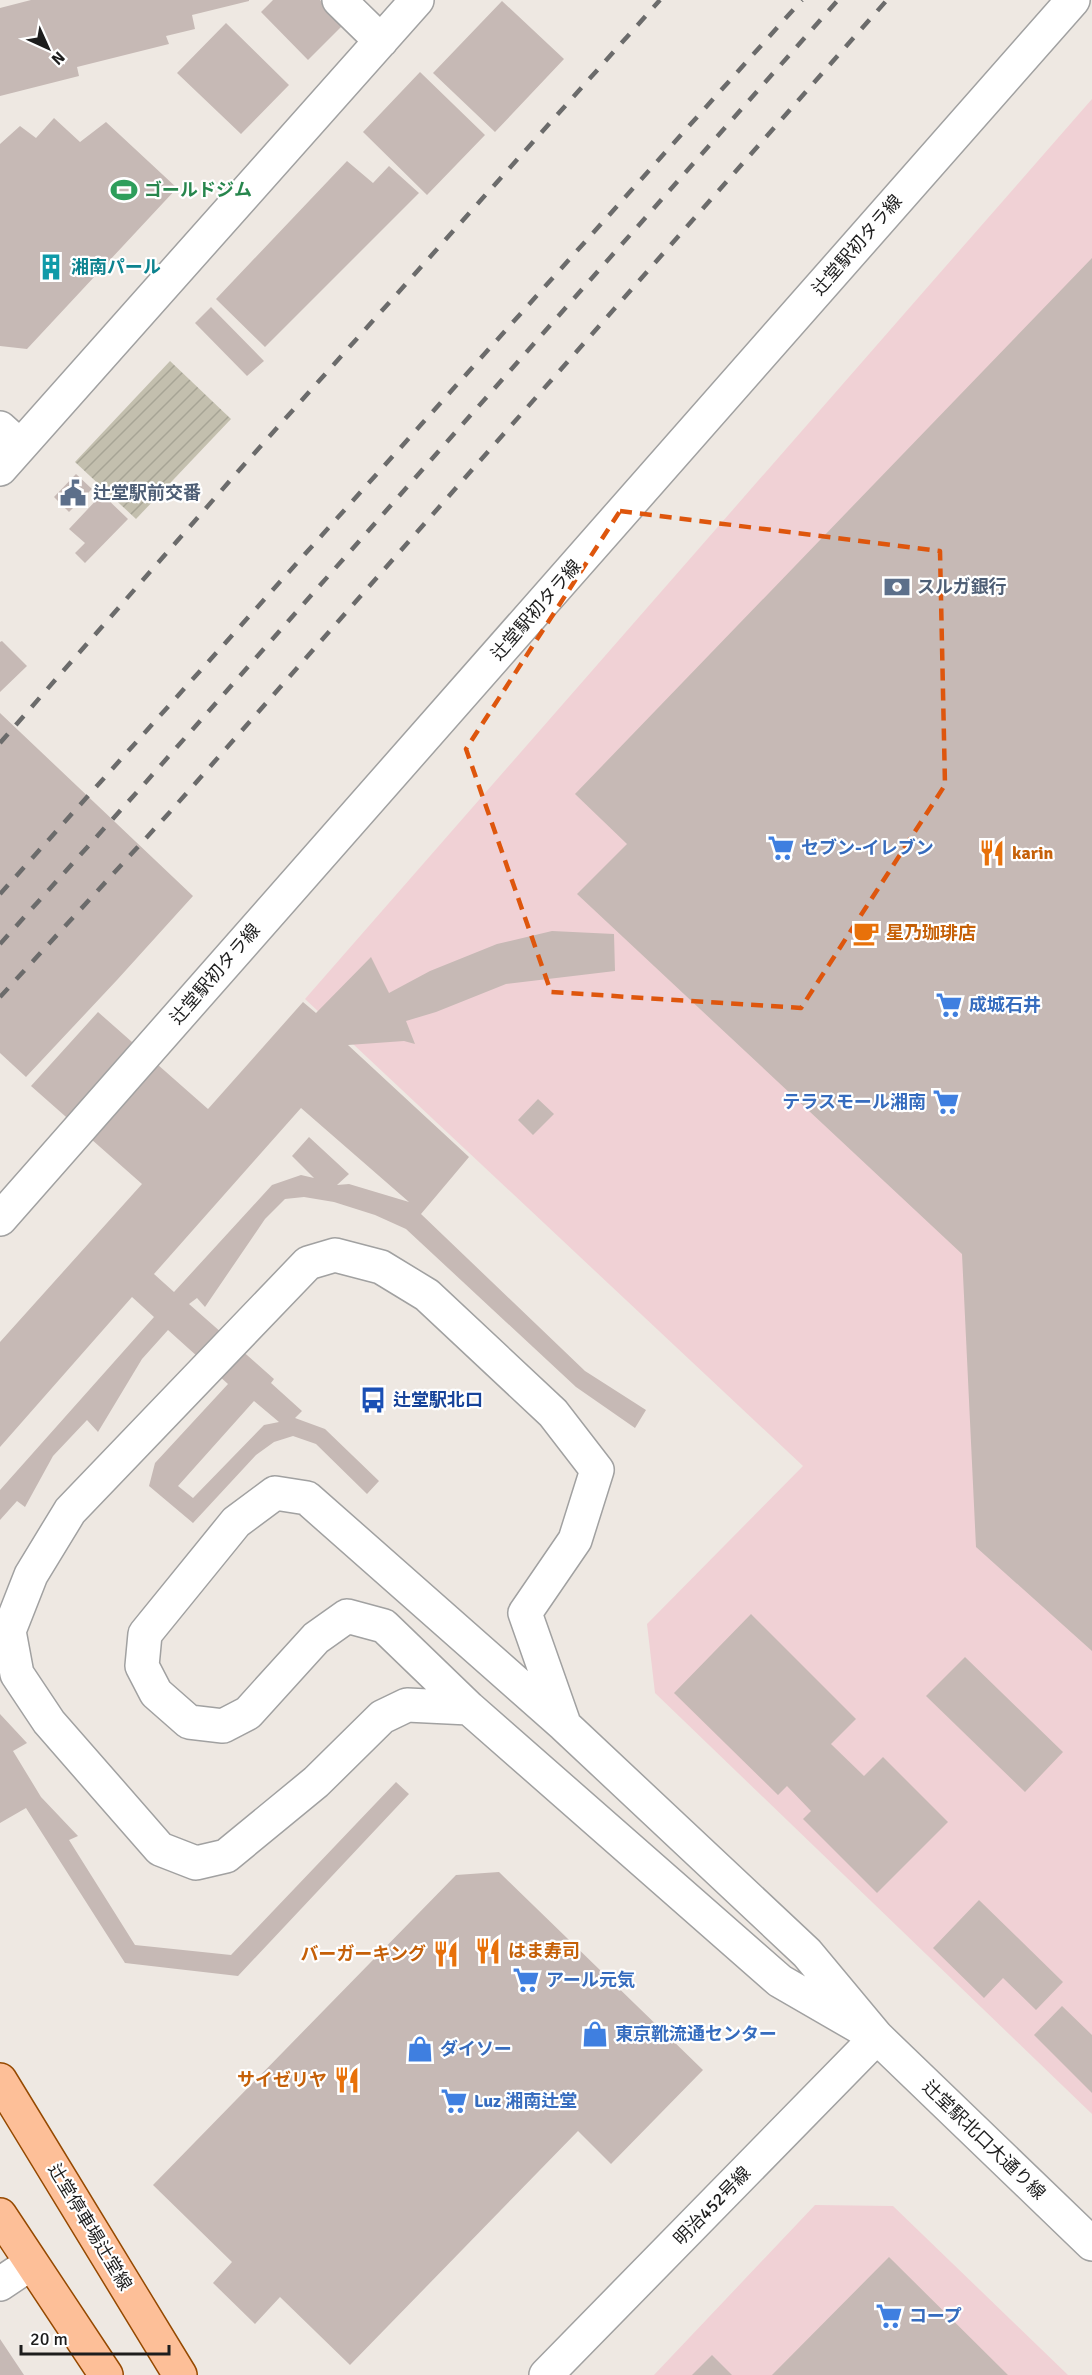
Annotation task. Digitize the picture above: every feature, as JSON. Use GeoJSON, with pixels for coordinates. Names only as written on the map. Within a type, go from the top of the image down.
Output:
{"type":"FeatureCollection","features":[{"type":"Feature","properties":{"kind":"main road","name":"辻堂停車場辻堂線"},"geometry":{"type":"LineString","coordinates":[[0,2080],[180,2375]]}},
{"type":"Feature","properties":{"kind":"main road"},"geometry":{"type":"LineString","coordinates":[[0,2215],[30,2264],[106,2375]]}},
{"type":"Feature","properties":{"kind":"street"},"geometry":{"type":"LineString","coordinates":[[339,0],[381,41]]}},
{"type":"Feature","properties":{"kind":"street"},"geometry":{"type":"LineString","coordinates":[[7,448],[417,0]]}},
{"type":"Feature","properties":{"kind":"street","name":"辻堂駅初タラ線"},"geometry":{"type":"LineString","coordinates":[[0,1219],[1073,0]]}},
{"type":"Feature","properties":{"kind":"street"},"geometry":{"type":"LineString","coordinates":[[469,1708],[407,1705],[382,1717],[316,1782],[226,1856],[196,1863],[160,1850],[49,1722],[17,1674],[9,1631],[31,1575],[70,1512],[308,1263],[335,1255],[381,1267],[427,1295],[553,1413],[597,1470],[575,1540],[525,1612],[564,1725]]}},
{"type":"Feature","properties":{"kind":"street"},"geometry":{"type":"LineString","coordinates":[[275,1493],[307,1498],[421,1596],[564,1725],[807,1953],[877,2037],[780,1981],[469,1708],[384,1626],[347,1616],[316,1638],[248,1713],[223,1726],[189,1722],[156,1694],[142,1666],[145,1634],[236,1522],[275,1493]]}},
{"type":"Feature","properties":{"kind":"street","name":"辻堂駅北口大通り線"},"geometry":{"type":"LineString","coordinates":[[877,2037],[1092,2244]]}},
{"type":"Feature","properties":{"kind":"street","name":"明治452号線"},"geometry":{"type":"LineString","coordinates":[[546,2375],[877,2037]]}},
{"type":"Feature","properties":{"kind":"street"},"geometry":{"type":"LineString","coordinates":[[0,2284],[30,2264]]}},
{"type":"Feature","properties":{"kind":"highlighted area"},"geometry":{"type":"Polygon","coordinates":[[[620,511],[940,551],[945,785],[801,1008],[551,992],[466,749],[620,511]]]}},
{"type":"Feature","properties":{"kind":"shaded area"},"geometry":{"type":"Polygon","coordinates":[[[1092,99],[1092,2114],[655,1693],[647,1624],[803,1466],[305,999],[1092,99]]]}},
{"type":"Feature","properties":{"kind":"shaded area"},"geometry":{"type":"Polygon","coordinates":[[[170,361],[231,419],[136,519],[75,462],[170,361]]]}},
{"type":"Feature","properties":{"kind":"shaded area"},"geometry":{"type":"Polygon","coordinates":[[[815,2205],[893,2206],[1068,2375],[654,2375],[815,2205]]]}},
{"type":"Feature","properties":{"kind":"building"},"geometry":{"type":"Polygon","coordinates":[[[31,0],[249,1],[192,15],[195,29],[166,36],[169,44],[77,67],[79,76],[0,96],[0,8],[31,0]]]}},
{"type":"Feature","properties":{"kind":"building"},"geometry":{"type":"Polygon","coordinates":[[[273,0],[320,0],[344,24],[308,60],[261,12],[273,0]]]}},
{"type":"Feature","properties":{"kind":"building"},"geometry":{"type":"Polygon","coordinates":[[[502,1],[564,59],[495,132],[433,73],[502,1]]]}},
{"type":"Feature","properties":{"kind":"building"},"geometry":{"type":"Polygon","coordinates":[[[226,23],[289,85],[241,134],[177,73],[226,23]]]}},
{"type":"Feature","properties":{"kind":"building"},"geometry":{"type":"Polygon","coordinates":[[[420,72],[485,135],[427,195],[363,132],[420,72]]]}},
{"type":"Feature","properties":{"kind":"building","name":"湘南パール"},"geometry":{"type":"Polygon","coordinates":[[[54,118],[80,142],[106,122],[177,188],[27,349],[0,346],[0,144],[20,126],[36,138],[54,118]]]}},
{"type":"Feature","properties":{"kind":"building"},"geometry":{"type":"Polygon","coordinates":[[[347,161],[373,183],[389,166],[419,193],[265,347],[216,299],[347,161]]]}},
{"type":"Feature","properties":{"kind":"building","name":"テラスモール湘南"},"geometry":{"type":"Polygon","coordinates":[[[1092,258],[1092,1651],[976,1547],[962,1254],[577,894],[627,844],[575,794],[1092,258]]]}},
{"type":"Feature","properties":{"kind":"building"},"geometry":{"type":"Polygon","coordinates":[[[211,307],[264,361],[247,376],[195,323],[211,307]]]}},
{"type":"Feature","properties":{"kind":"building","name":"辻堂駅前交番"},"geometry":{"type":"Polygon","coordinates":[[[76,474],[92,489],[69,512],[54,497],[76,474]]]}},
{"type":"Feature","properties":{"kind":"building"},"geometry":{"type":"Polygon","coordinates":[[[102,494],[128,519],[85,563],[75,553],[85,543],[69,529],[102,494]]]}},
{"type":"Feature","properties":{"kind":"building"},"geometry":{"type":"Polygon","coordinates":[[[2,641],[27,666],[0,692],[0,642],[2,641]]]}},
{"type":"Feature","properties":{"kind":"building"},"geometry":{"type":"Polygon","coordinates":[[[0,713],[193,896],[26,1077],[0,1053],[0,713]]]}},
{"type":"Feature","properties":{"kind":"building"},"geometry":{"type":"Polygon","coordinates":[[[552,931],[614,934],[615,971],[506,984],[436,1012],[406,1021],[415,1044],[404,1041],[348,1045],[469,1157],[421,1214],[585,1371],[646,1410],[635,1428],[576,1387],[406,1229],[375,1215],[334,1202],[304,1197],[285,1199],[265,1219],[205,1307],[197,1298],[189,1304],[274,1379],[271,1383],[302,1411],[295,1418],[325,1429],[379,1481],[367,1494],[316,1444],[293,1436],[274,1442],[256,1455],[193,1523],[149,1486],[155,1463],[228,1384],[168,1330],[142,1359],[98,1432],[87,1420],[53,1456],[25,1507],[17,1501],[0,1520],[0,1490],[154,1317],[132,1297],[0,1447],[0,1342],[142,1184],[31,1086],[98,1012],[208,1109],[303,1002],[316,1013],[371,957],[389,993],[430,971],[497,944],[552,931]],[[301,1108],[154,1274],[174,1292],[272,1185],[301,1175],[314,1178],[292,1156],[309,1137],[349,1174],[337,1185],[349,1184],[409,1202],[301,1108]],[[254,1401],[178,1486],[193,1498],[264,1425],[279,1422],[254,1401]]]}},
{"type":"Feature","properties":{"kind":"building"},"geometry":{"type":"Polygon","coordinates":[[[538,1099],[554,1114],[533,1135],[518,1120],[538,1099]]]}},
{"type":"Feature","properties":{"kind":"building"},"geometry":{"type":"Polygon","coordinates":[[[751,1614],[856,1719],[831,1744],[864,1776],[883,1757],[948,1822],[877,1893],[803,1819],[811,1811],[787,1786],[778,1795],[674,1693],[751,1614]]]}},
{"type":"Feature","properties":{"kind":"building"},"geometry":{"type":"Polygon","coordinates":[[[965,1657],[1063,1752],[1025,1792],[926,1696],[965,1657]]]}},
{"type":"Feature","properties":{"kind":"building"},"geometry":{"type":"Polygon","coordinates":[[[0,1714],[27,1743],[13,1751],[41,1797],[78,1836],[69,1840],[135,1945],[231,1955],[396,1782],[409,1794],[238,1976],[125,1963],[26,1808],[0,1823],[0,1714]]]}},
{"type":"Feature","properties":{"kind":"building","name":"Luz 湘南辻堂"},"geometry":{"type":"Polygon","coordinates":[[[499,1872],[703,2070],[611,2164],[578,2131],[350,2365],[280,2297],[255,2324],[213,2283],[232,2262],[153,2185],[456,1875],[499,1872]]]}},
{"type":"Feature","properties":{"kind":"building"},"geometry":{"type":"Polygon","coordinates":[[[979,1900],[1063,1982],[1036,2010],[1003,1978],[984,1998],[933,1948],[979,1900]]]}},
{"type":"Feature","properties":{"kind":"building"},"geometry":{"type":"Polygon","coordinates":[[[1062,2006],[1092,2035],[1092,2093],[1034,2035],[1062,2006]]]}},
{"type":"Feature","properties":{"kind":"building","name":"コープ"},"geometry":{"type":"Polygon","coordinates":[[[889,2257],[1008,2375],[772,2375],[889,2257]]]}},
{"type":"Feature","properties":{"kind":"building"},"geometry":{"type":"Polygon","coordinates":[[[0,2339],[24,2375],[0,2375],[0,2339]]]}},
{"type":"Feature","properties":{"kind":"building"},"geometry":{"type":"Polygon","coordinates":[[[712,2355],[732,2375],[692,2375],[712,2355]]]}},
{"type":"Feature","properties":{"kind":"railway"},"geometry":{"type":"LineString","coordinates":[[0,743],[242,467],[660,0]]}},
{"type":"Feature","properties":{"kind":"railway"},"geometry":{"type":"LineString","coordinates":[[0,894],[802,0]]}},
{"type":"Feature","properties":{"kind":"railway"},"geometry":{"type":"LineString","coordinates":[[0,944],[838,0]]}},
{"type":"Feature","properties":{"kind":"railway"},"geometry":{"type":"LineString","coordinates":[[0,997],[169,813],[887,0]]}},
{"type":"Feature","properties":{"kind":"place","name":"ゴールドジム"},"geometry":{"type":"Point","coordinates":[124,190]}},
{"type":"Feature","properties":{"kind":"place","name":"湘南パール"},"geometry":{"type":"Point","coordinates":[51,267]}},
{"type":"Feature","properties":{"kind":"place","name":"辻堂駅前交番"},"geometry":{"type":"Point","coordinates":[73,493]}},
{"type":"Feature","properties":{"kind":"place","name":"スルガ銀行"},"geometry":{"type":"Point","coordinates":[897,587]}},
{"type":"Feature","properties":{"kind":"place","name":"セブン-イレブン"},"geometry":{"type":"Point","coordinates":[781,848]}},
{"type":"Feature","properties":{"kind":"place","name":"karin"},"geometry":{"type":"Point","coordinates":[992,853]}},
{"type":"Feature","properties":{"kind":"place","name":"星乃珈琲店"},"geometry":{"type":"Point","coordinates":[866,933]}},
{"type":"Feature","properties":{"kind":"place","name":"成城石井"},"geometry":{"type":"Point","coordinates":[949,1005]}},
{"type":"Feature","properties":{"kind":"place","name":"テラスモール湘南"},"geometry":{"type":"Point","coordinates":[946,1102]}},
{"type":"Feature","properties":{"kind":"place","name":"辻堂駅北口"},"geometry":{"type":"Point","coordinates":[373,1400]}},
{"type":"Feature","properties":{"kind":"place","name":"はま寿司"},"geometry":{"type":"Point","coordinates":[488,1951]}},
{"type":"Feature","properties":{"kind":"place","name":"バーガーキング"},"geometry":{"type":"Point","coordinates":[446,1954]}},
{"type":"Feature","properties":{"kind":"place","name":"アール元気"},"geometry":{"type":"Point","coordinates":[526,1980]}},
{"type":"Feature","properties":{"kind":"place","name":"東京靴流通センター"},"geometry":{"type":"Point","coordinates":[595,2034]}},
{"type":"Feature","properties":{"kind":"place","name":"ダイソー"},"geometry":{"type":"Point","coordinates":[420,2049]}},
{"type":"Feature","properties":{"kind":"place","name":"サイゼリヤ"},"geometry":{"type":"Point","coordinates":[347,2080]}},
{"type":"Feature","properties":{"kind":"place","name":"Luz 湘南辻堂"},"geometry":{"type":"Point","coordinates":[454,2101]}},
{"type":"Feature","properties":{"kind":"place","name":"コープ"},"geometry":{"type":"Point","coordinates":[889,2316]}}]}
